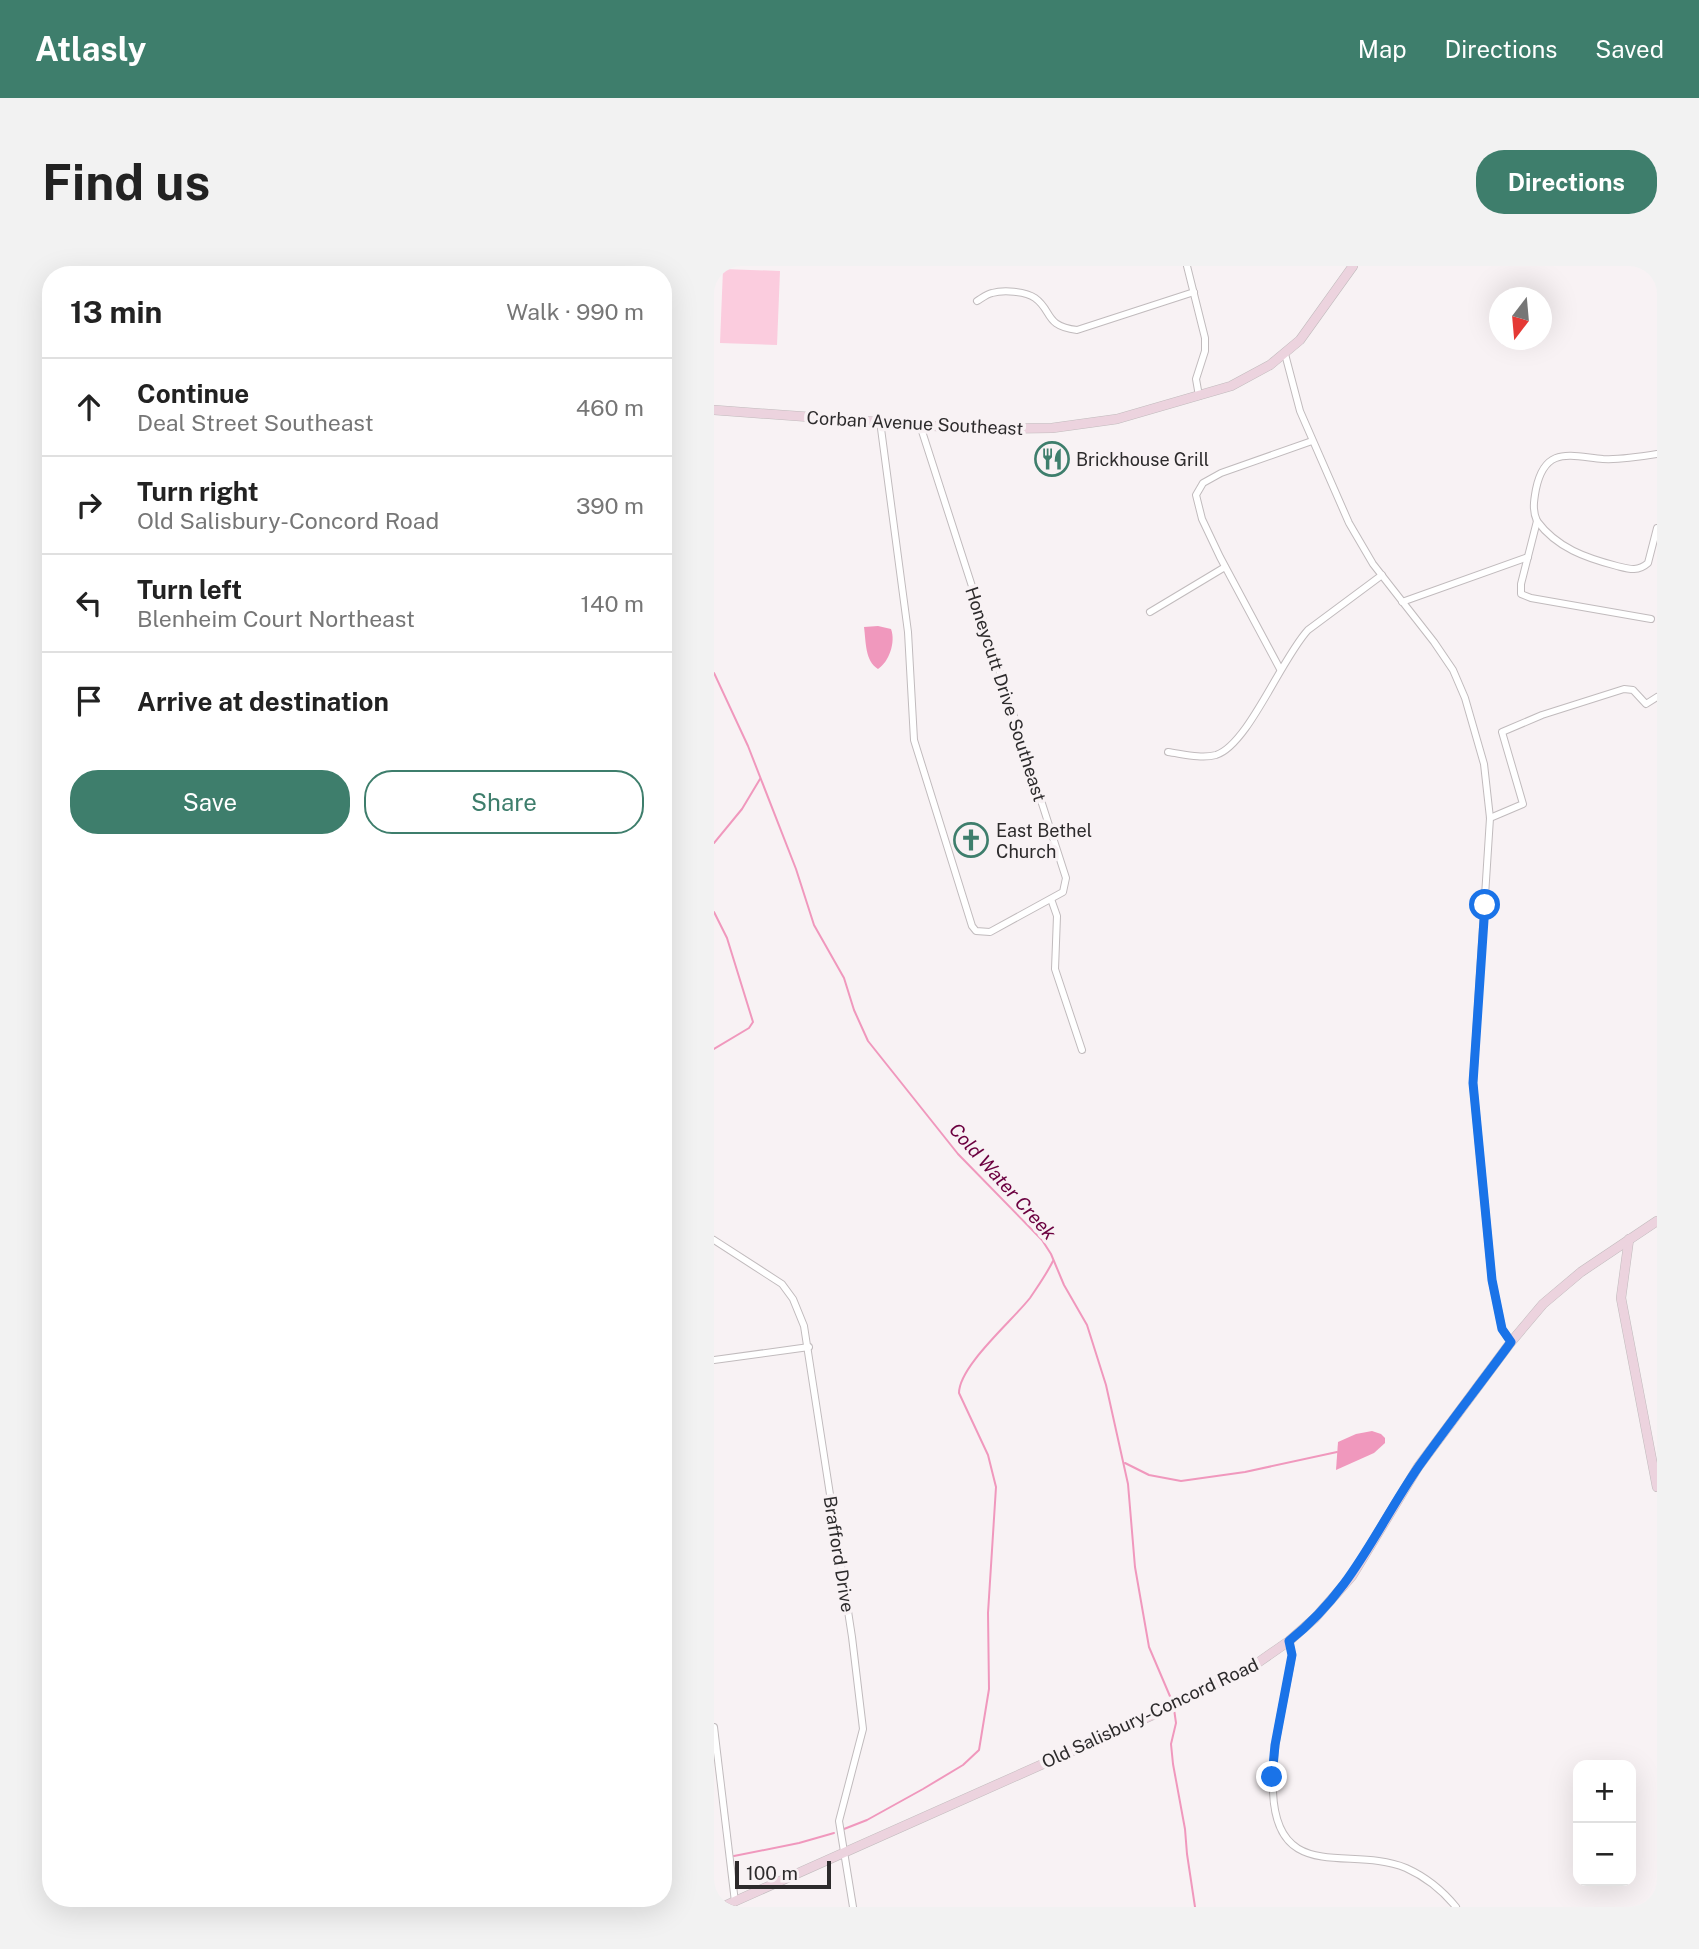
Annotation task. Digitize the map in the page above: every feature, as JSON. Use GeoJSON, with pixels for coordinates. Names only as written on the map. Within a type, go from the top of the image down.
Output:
{"type":"FeatureCollection","features":[{"type":"Feature","properties":{"kind":"main road","name":"Corban Avenue Southeast"},"geometry":{"type":"LineString","coordinates":[[714,410],[975,429],[1063,427],[1143,413],[1199,396],[1256,374],[1285,354],[1308,330],[1353,266]]}},
{"type":"Feature","properties":{"kind":"main road","name":"Old Salisbury-Concord Road"},"geometry":{"type":"LineString","coordinates":[[722,1907],[1198,1694],[1256,1664],[1289,1641],[1329,1603],[1352,1576],[1419,1467],[1511,1342],[1553,1293],[1657,1221]]}},
{"type":"Feature","properties":{"kind":"main road"},"geometry":{"type":"LineString","coordinates":[[1629,1239],[1621,1298],[1657,1487]]}},
{"type":"Feature","properties":{"kind":"street"},"geometry":{"type":"LineString","coordinates":[[1186,266],[1205,338],[1205,351],[1196,379],[1199,396]]}},
{"type":"Feature","properties":{"kind":"street"},"geometry":{"type":"LineString","coordinates":[[977,301],[990,293],[1029,295],[1037,299],[1057,324],[1077,330],[1194,292]]}},
{"type":"Feature","properties":{"kind":"street"},"geometry":{"type":"LineString","coordinates":[[1285,354],[1291,386],[1312,441],[1349,523],[1382,576],[1447,660],[1465,698],[1484,764],[1490,818],[1473,1083],[1492,1280],[1502,1329],[1511,1342]]}},
{"type":"Feature","properties":{"kind":"street"},"geometry":{"type":"LineString","coordinates":[[880,421],[909,640],[914,740],[968,915],[976,931],[990,932],[1051,899],[1057,916],[1055,969],[1082,1049]]}},
{"type":"Feature","properties":{"kind":"street","name":"Honeycutt Drive Southeast"},"geometry":{"type":"LineString","coordinates":[[920,425],[1065,873],[1063,892],[1051,899]]}},
{"type":"Feature","properties":{"kind":"street"},"geometry":{"type":"LineString","coordinates":[[1280,669],[1226,567],[1199,509],[1196,495],[1206,480],[1221,472],[1312,441]]}},
{"type":"Feature","properties":{"kind":"street"},"geometry":{"type":"LineString","coordinates":[[1657,454],[1605,459],[1568,455],[1550,460],[1538,478],[1534,499],[1537,520],[1563,545],[1583,557],[1634,570],[1648,563],[1657,528]]}},
{"type":"Feature","properties":{"kind":"street"},"geometry":{"type":"LineString","coordinates":[[1537,520],[1521,584],[1521,594],[1651,619]]}},
{"type":"Feature","properties":{"kind":"street"},"geometry":{"type":"LineString","coordinates":[[1402,602],[1528,557]]}},
{"type":"Feature","properties":{"kind":"street"},"geometry":{"type":"LineString","coordinates":[[1150,612],[1226,567]]}},
{"type":"Feature","properties":{"kind":"street"},"geometry":{"type":"LineString","coordinates":[[1167,752],[1208,756],[1217,755],[1232,746],[1250,723],[1280,669],[1308,630],[1382,576]]}},
{"type":"Feature","properties":{"kind":"street"},"geometry":{"type":"LineString","coordinates":[[1490,818],[1523,804],[1502,732],[1542,715],[1624,689],[1633,691],[1646,704],[1657,697]]}},
{"type":"Feature","properties":{"kind":"street","name":"Brafford Drive"},"geometry":{"type":"LineString","coordinates":[[714,1240],[782,1284],[798,1307],[808,1348],[853,1642],[863,1729],[840,1812],[839,1832],[853,1907]]}},
{"type":"Feature","properties":{"kind":"street"},"geometry":{"type":"LineString","coordinates":[[714,1360],[808,1348]]}},
{"type":"Feature","properties":{"kind":"street"},"geometry":{"type":"LineString","coordinates":[[1289,1641],[1291,1662],[1279,1719],[1272,1777],[1274,1806],[1284,1834],[1293,1845],[1314,1856],[1371,1861],[1406,1868],[1439,1889],[1456,1907]]}},
{"type":"Feature","properties":{"kind":"street"},"geometry":{"type":"LineString","coordinates":[[714,1727],[735,1902]]}},
{"type":"Feature","properties":{"kind":"shaded area"},"geometry":{"type":"Polygon","coordinates":[[[723,269],[780,271],[777,345],[720,343],[723,269]]]}},
{"type":"Feature","properties":{"kind":"shaded area"},"geometry":{"type":"Polygon","coordinates":[[[864,627],[891,629],[893,640],[888,657],[878,669],[868,656],[864,627]]]}},
{"type":"Feature","properties":{"kind":"shaded area"},"geometry":{"type":"Polygon","coordinates":[[[1372,1431],[1381,1434],[1385,1443],[1374,1453],[1336,1470],[1338,1442],[1372,1431]]]}},
{"type":"Feature","properties":{"kind":"waterway","name":"Cold Water Creek"},"geometry":{"type":"LineString","coordinates":[[714,673],[748,746],[796,869],[814,925],[844,978],[868,1041],[958,1154],[1042,1240],[1087,1325],[1106,1385],[1128,1484],[1135,1567],[1149,1647],[1172,1701]]}},
{"type":"Feature","properties":{"kind":"waterway"},"geometry":{"type":"LineString","coordinates":[[714,843],[742,809],[760,779]]}},
{"type":"Feature","properties":{"kind":"waterway"},"geometry":{"type":"LineString","coordinates":[[714,912],[727,938],[753,1022],[749,1028],[714,1049]]}},
{"type":"Feature","properties":{"kind":"waterway"},"geometry":{"type":"LineString","coordinates":[[844,1829],[867,1820],[923,1789],[963,1765],[979,1750],[989,1689],[988,1613],[996,1487],[988,1455],[959,1393],[961,1382],[977,1357],[1030,1298],[1053,1261]]}},
{"type":"Feature","properties":{"kind":"waterway"},"geometry":{"type":"LineString","coordinates":[[1125,1463],[1149,1475],[1181,1481],[1245,1472],[1337,1452]]}},
{"type":"Feature","properties":{"kind":"waterway","name":"Cold Water Creek"},"geometry":{"type":"LineString","coordinates":[[1174,1709],[1176,1723],[1171,1744],[1173,1764],[1195,1907]]}},
{"type":"Feature","properties":{"kind":"waterway"},"geometry":{"type":"LineString","coordinates":[[734,1856],[834,1833]]}},
{"type":"Feature","properties":{"kind":"place","name":"Brickhouse Grill"},"geometry":{"type":"Point","coordinates":[1052,459]}},
{"type":"Feature","properties":{"kind":"place","name":"East Bethel Church"},"geometry":{"type":"Point","coordinates":[971,840]}},
{"type":"Feature","properties":{"kind":"route"},"geometry":{"type":"LineString","coordinates":[[1272,1777],[1275,1745],[1292,1655],[1289,1641],[1329,1603],[1352,1576],[1419,1467],[1511,1342],[1502,1329],[1487,1247],[1473,1083],[1485,905]]}}]}
